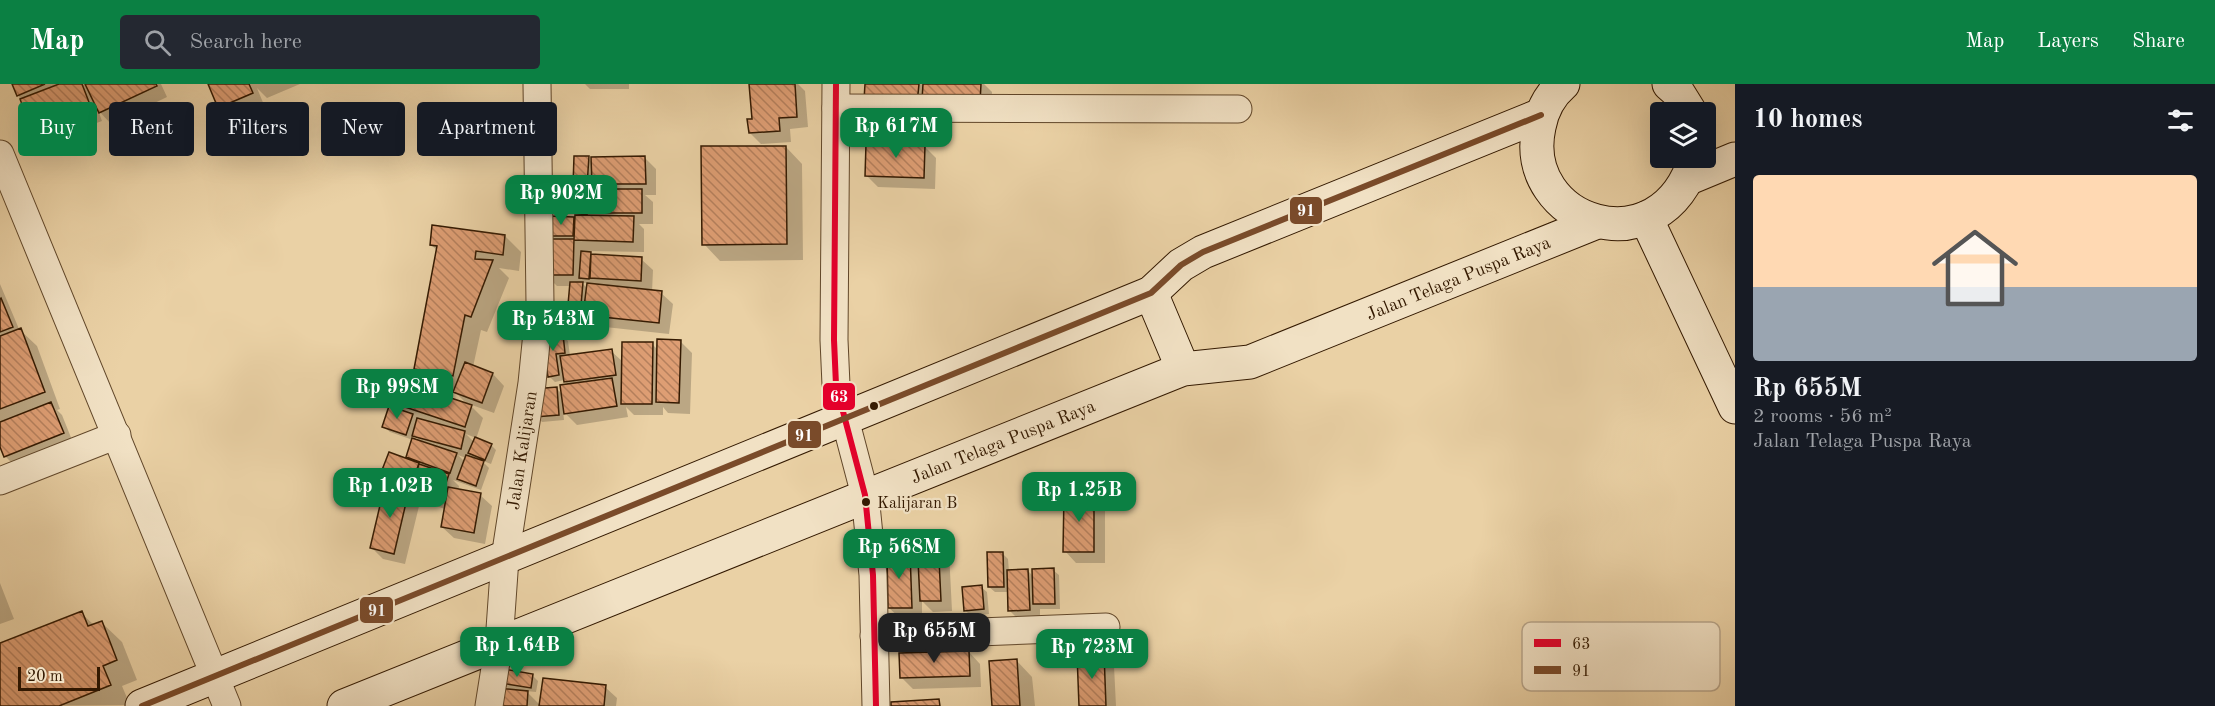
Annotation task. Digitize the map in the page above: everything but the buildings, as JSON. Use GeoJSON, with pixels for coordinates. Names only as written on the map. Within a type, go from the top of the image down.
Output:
{"type":"FeatureCollection","features":[{"type":"Feature","properties":{"kind":"main road"},"geometry":{"type":"LineString","coordinates":[[1669,84],[1684,102]]}},
{"type":"Feature","properties":{"kind":"main road"},"geometry":{"type":"LineString","coordinates":[[1553,93],[1537,148],[1545,181],[1568,206],[1597,222],[1630,223],[1646,218],[1663,208],[1678,195],[1692,168]]}},
{"type":"Feature","properties":{"kind":"main road"},"geometry":{"type":"LineString","coordinates":[[142,706],[221,691],[505,558],[1151,293],[1181,265],[1203,252],[1553,93]]}},
{"type":"Feature","properties":{"kind":"main road"},"geometry":{"type":"LineString","coordinates":[[1716,163],[1735,159]]}},
{"type":"Feature","properties":{"kind":"main road"},"geometry":{"type":"LineString","coordinates":[[1646,218],[1735,407]]}},
{"type":"Feature","properties":{"kind":"main road","name":"Jalan Telaga Puspa Raya"},"geometry":{"type":"LineString","coordinates":[[344,706],[1183,369],[1250,362],[1597,222]]}},
{"type":"Feature","properties":{"kind":"main road"},"geometry":{"type":"LineString","coordinates":[[1151,293],[1183,369]]}},
{"type":"Feature","properties":{"kind":"street","name":"Jalan Kalijaran"},"geometry":{"type":"LineString","coordinates":[[489,706],[499,643],[505,558],[532,382],[540,303],[537,84]]}},
{"type":"Feature","properties":{"kind":"street"},"geometry":{"type":"LineString","coordinates":[[876,706],[873,575],[865,495],[836,385],[834,340],[836,96],[1238,109]]}},
{"type":"Feature","properties":{"kind":"street"},"geometry":{"type":"LineString","coordinates":[[0,154],[221,691]]}},
{"type":"Feature","properties":{"kind":"street"},"geometry":{"type":"LineString","coordinates":[[0,481],[117,435]]}},
{"type":"Feature","properties":{"kind":"street"},"geometry":{"type":"LineString","coordinates":[[874,636],[1106,627]]}},
{"type":"Feature","properties":{"kind":"transit line","name":"63"},"geometry":{"type":"LineString","coordinates":[[836,84],[834,340],[836,385],[865,495],[873,575],[876,706]]}},
{"type":"Feature","properties":{"kind":"transit line","name":"91"},"geometry":{"type":"LineString","coordinates":[[142,706],[1151,293],[1181,265],[1203,252],[1541,115]]}},
{"type":"Feature","properties":{"kind":"place","name":"Kalijaran B"},"geometry":{"type":"Point","coordinates":[866,502]}}]}
